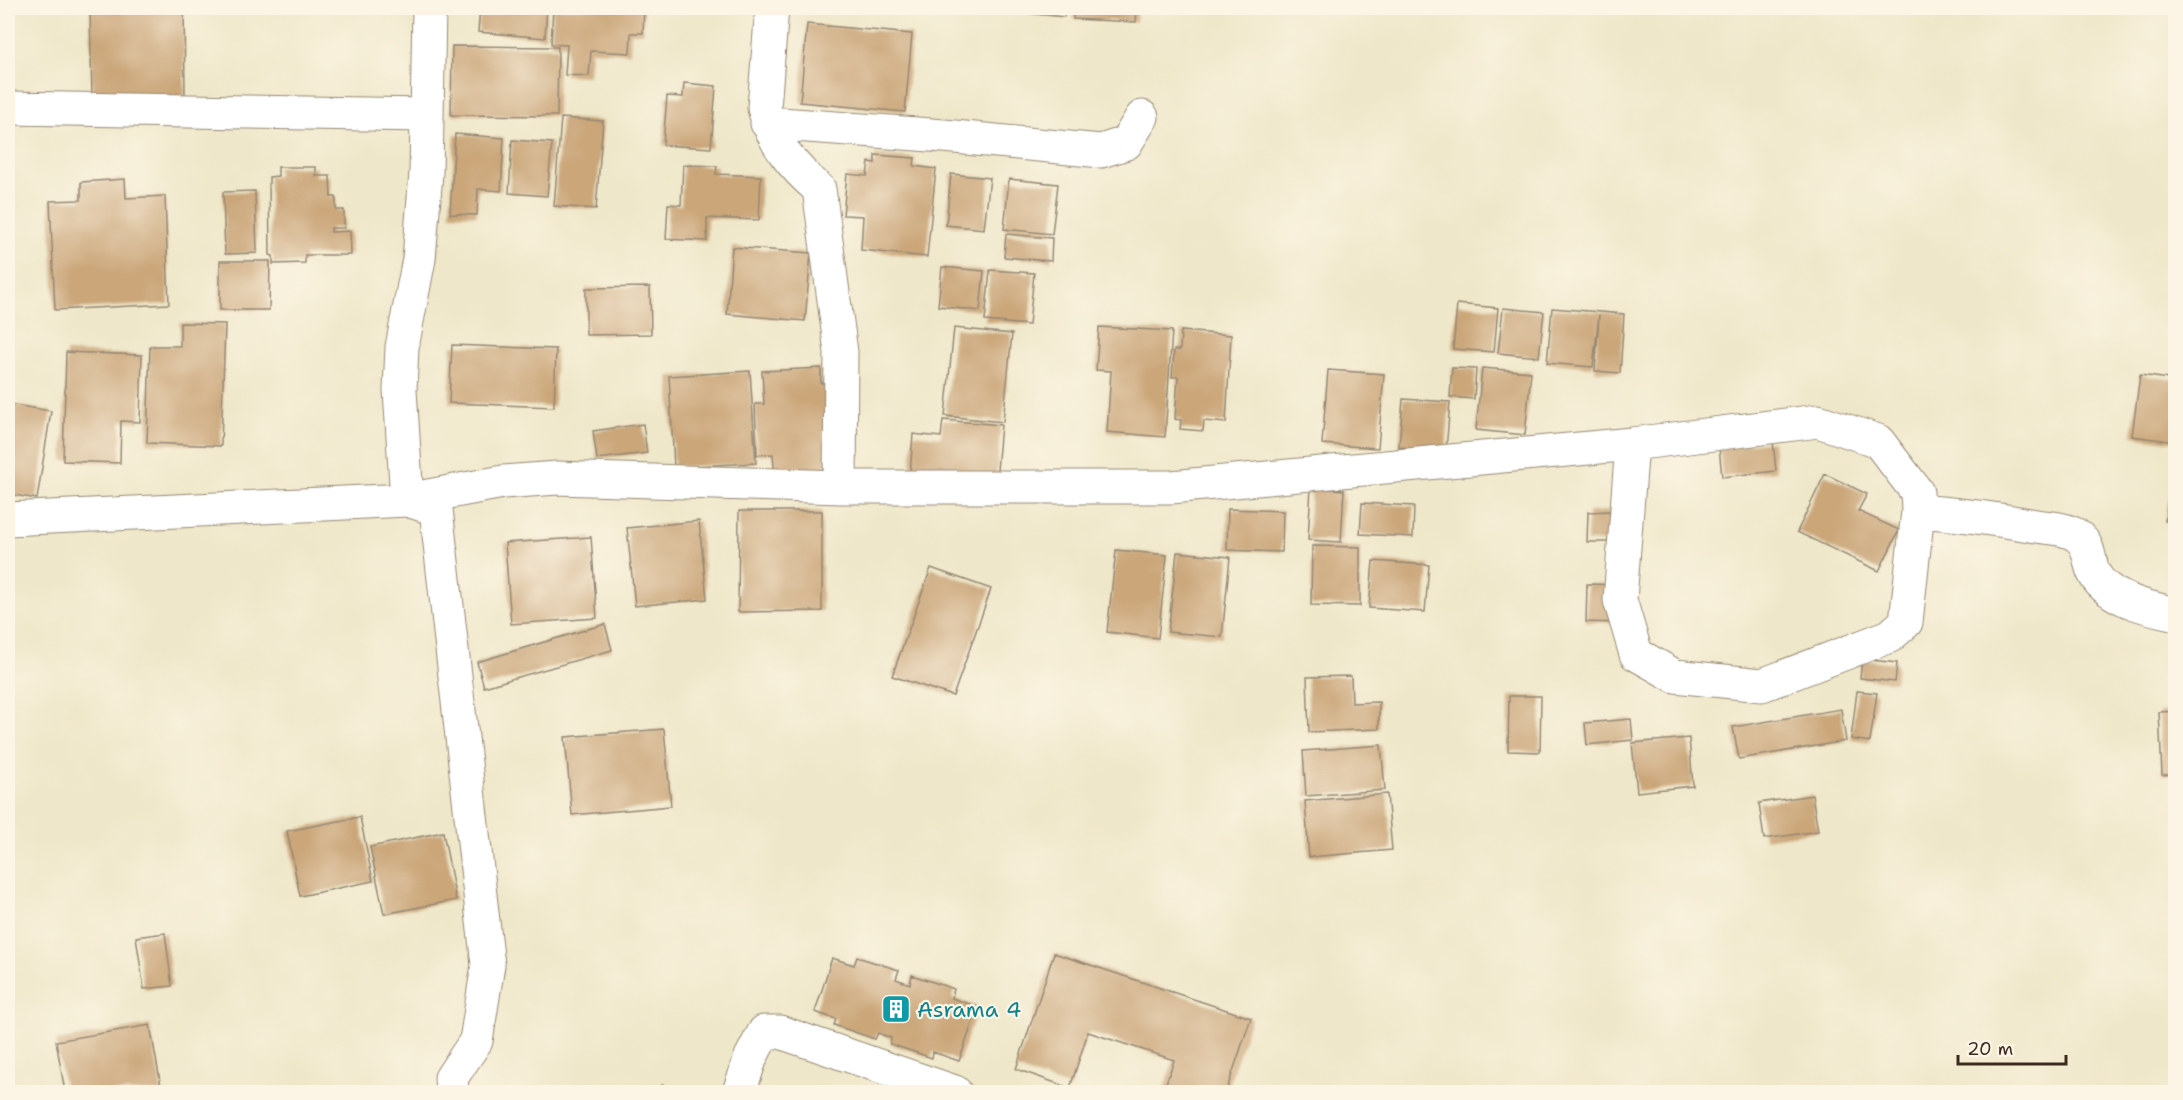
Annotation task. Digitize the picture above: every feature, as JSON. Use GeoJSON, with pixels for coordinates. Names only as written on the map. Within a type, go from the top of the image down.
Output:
{"type":"FeatureCollection","features":[{"type":"Feature","properties":{"kind":"street"},"geometry":{"type":"LineString","coordinates":[[407,500],[400,390],[402,358],[418,259],[426,173],[429,8]]}},
{"type":"Feature","properties":{"kind":"street"},"geometry":{"type":"LineString","coordinates":[[772,8],[764,108],[767,123],[792,166],[819,189],[842,352],[840,487]]}},
{"type":"Feature","properties":{"kind":"street"},"geometry":{"type":"LineString","coordinates":[[8,108],[426,115]]}},
{"type":"Feature","properties":{"kind":"street"},"geometry":{"type":"LineString","coordinates":[[767,123],[944,136],[1101,151],[1126,143],[1142,117]]}},
{"type":"Feature","properties":{"kind":"street"},"geometry":{"type":"LineString","coordinates":[[8,519],[407,500],[503,482],[557,478],[840,487],[1172,486],[1632,444],[1818,421],[1878,441],[1917,492],[1918,511],[1906,622],[1890,636],[1762,685],[1675,676],[1636,654],[1620,600],[1632,444]]}},
{"type":"Feature","properties":{"kind":"street"},"geometry":{"type":"LineString","coordinates":[[407,500],[436,509],[488,965],[476,1041],[451,1078],[452,1092]]}},
{"type":"Feature","properties":{"kind":"street"},"geometry":{"type":"LineString","coordinates":[[1918,511],[1977,515],[2067,531],[2083,542],[2088,549],[2093,570],[2099,582],[2108,590],[2153,609],[2175,614]]}},
{"type":"Feature","properties":{"kind":"street"},"geometry":{"type":"LineString","coordinates":[[739,1092],[751,1057],[764,1032],[780,1032],[955,1092]]}},
{"type":"Feature","properties":{"kind":"building"},"geometry":{"type":"Polygon","coordinates":[[[90,8],[184,8],[185,97],[92,98],[90,8]]]}},
{"type":"Feature","properties":{"kind":"building"},"geometry":{"type":"Polygon","coordinates":[[[480,8],[547,8],[545,38],[478,32],[480,8]]]}},
{"type":"Feature","properties":{"kind":"building"},"geometry":{"type":"Polygon","coordinates":[[[553,8],[644,8],[643,33],[631,33],[630,53],[591,51],[589,76],[565,75],[567,45],[551,44],[553,8]]]}},
{"type":"Feature","properties":{"kind":"building"},"geometry":{"type":"Polygon","coordinates":[[[1028,8],[1066,8],[1064,17],[1027,13],[1028,8]]]}},
{"type":"Feature","properties":{"kind":"building"},"geometry":{"type":"Polygon","coordinates":[[[1074,8],[1137,8],[1136,22],[1073,19],[1074,8]]]}},
{"type":"Feature","properties":{"kind":"building"},"geometry":{"type":"Polygon","coordinates":[[[807,24],[912,34],[905,112],[800,102],[807,24]]]}},
{"type":"Feature","properties":{"kind":"building"},"geometry":{"type":"Polygon","coordinates":[[[452,46],[558,47],[557,116],[451,115],[452,46]]]}},
{"type":"Feature","properties":{"kind":"building"},"geometry":{"type":"Polygon","coordinates":[[[684,83],[716,86],[711,148],[663,145],[667,96],[683,97],[684,83]]]}},
{"type":"Feature","properties":{"kind":"building"},"geometry":{"type":"Polygon","coordinates":[[[561,118],[603,121],[596,209],[554,206],[561,118]]]}},
{"type":"Feature","properties":{"kind":"building"},"geometry":{"type":"Polygon","coordinates":[[[455,134],[504,138],[501,191],[478,189],[477,215],[450,214],[455,134]]]}},
{"type":"Feature","properties":{"kind":"building"},"geometry":{"type":"Polygon","coordinates":[[[512,140],[552,143],[547,196],[509,193],[512,140]]]}},
{"type":"Feature","properties":{"kind":"building"},"geometry":{"type":"Polygon","coordinates":[[[875,155],[915,158],[914,166],[936,169],[927,257],[861,250],[863,216],[843,215],[847,174],[867,176],[869,162],[875,163],[875,155]]]}},
{"type":"Feature","properties":{"kind":"building"},"geometry":{"type":"Polygon","coordinates":[[[683,165],[717,166],[716,174],[761,176],[759,220],[707,218],[707,241],[666,239],[668,204],[681,205],[683,165]]]}},
{"type":"Feature","properties":{"kind":"building"},"geometry":{"type":"Polygon","coordinates":[[[278,167],[316,167],[316,176],[330,176],[331,197],[336,197],[336,210],[344,210],[344,228],[331,228],[331,232],[350,231],[351,255],[305,255],[305,263],[273,264],[273,256],[270,255],[269,177],[278,176],[278,167]]]}},
{"type":"Feature","properties":{"kind":"building"},"geometry":{"type":"Polygon","coordinates":[[[951,174],[990,178],[984,229],[946,225],[951,174]]]}},
{"type":"Feature","properties":{"kind":"building"},"geometry":{"type":"Polygon","coordinates":[[[125,179],[126,198],[165,196],[169,304],[55,310],[50,201],[81,200],[81,182],[125,179]]]}},
{"type":"Feature","properties":{"kind":"building"},"geometry":{"type":"Polygon","coordinates":[[[1009,179],[1058,184],[1052,234],[1004,229],[1009,179]]]}},
{"type":"Feature","properties":{"kind":"building"},"geometry":{"type":"Polygon","coordinates":[[[255,191],[257,253],[225,254],[223,192],[255,191]]]}},
{"type":"Feature","properties":{"kind":"building"},"geometry":{"type":"Polygon","coordinates":[[[1006,234],[1052,238],[1051,261],[1004,257],[1006,234]]]}},
{"type":"Feature","properties":{"kind":"building"},"geometry":{"type":"Polygon","coordinates":[[[732,247],[811,253],[805,321],[727,314],[732,247]]]}},
{"type":"Feature","properties":{"kind":"building"},"geometry":{"type":"Polygon","coordinates":[[[220,261],[270,261],[269,310],[220,310],[220,261]]]}},
{"type":"Feature","properties":{"kind":"building"},"geometry":{"type":"Polygon","coordinates":[[[942,267],[984,271],[980,311],[938,306],[942,267]]]}},
{"type":"Feature","properties":{"kind":"building"},"geometry":{"type":"Polygon","coordinates":[[[990,270],[1034,273],[1029,325],[985,321],[990,270]]]}},
{"type":"Feature","properties":{"kind":"building"},"geometry":{"type":"Polygon","coordinates":[[[650,287],[651,334],[586,335],[586,288],[650,287]]]}},
{"type":"Feature","properties":{"kind":"building"},"geometry":{"type":"Polygon","coordinates":[[[1457,304],[1498,308],[1494,352],[1453,349],[1457,304]]]}},
{"type":"Feature","properties":{"kind":"building"},"geometry":{"type":"Polygon","coordinates":[[[1503,308],[1544,312],[1539,357],[1498,353],[1503,308]]]}},
{"type":"Feature","properties":{"kind":"building"},"geometry":{"type":"Polygon","coordinates":[[[1552,308],[1624,314],[1620,373],[1595,371],[1599,315],[1593,367],[1547,363],[1552,308]]]}},
{"type":"Feature","properties":{"kind":"building"},"geometry":{"type":"Polygon","coordinates":[[[180,323],[225,324],[221,446],[147,443],[150,346],[180,346],[180,323]]]}},
{"type":"Feature","properties":{"kind":"building"},"geometry":{"type":"Polygon","coordinates":[[[1099,327],[1172,331],[1165,437],[1107,432],[1111,371],[1096,370],[1099,327]]]}},
{"type":"Feature","properties":{"kind":"building"},"geometry":{"type":"Polygon","coordinates":[[[954,328],[1012,334],[1003,422],[945,416],[954,328]]]}},
{"type":"Feature","properties":{"kind":"building"},"geometry":{"type":"Polygon","coordinates":[[[1181,331],[1231,335],[1226,423],[1204,421],[1203,431],[1180,429],[1181,420],[1175,419],[1178,377],[1172,377],[1174,350],[1180,350],[1181,331]]]}},
{"type":"Feature","properties":{"kind":"building"},"geometry":{"type":"Polygon","coordinates":[[[452,345],[556,349],[554,407],[449,403],[452,345]]]}},
{"type":"Feature","properties":{"kind":"building"},"geometry":{"type":"Polygon","coordinates":[[[66,352],[142,355],[140,422],[121,421],[120,463],[63,461],[66,352]]]}},
{"type":"Feature","properties":{"kind":"building"},"geometry":{"type":"Polygon","coordinates":[[[821,368],[821,383],[837,382],[833,476],[775,478],[773,454],[757,455],[755,404],[764,404],[762,371],[821,368]]]}},
{"type":"Feature","properties":{"kind":"building"},"geometry":{"type":"Polygon","coordinates":[[[1452,368],[1476,369],[1474,399],[1450,397],[1452,368]]]}},
{"type":"Feature","properties":{"kind":"building"},"geometry":{"type":"Polygon","coordinates":[[[1482,368],[1531,372],[1525,435],[1476,430],[1482,368]]]}},
{"type":"Feature","properties":{"kind":"building"},"geometry":{"type":"Polygon","coordinates":[[[1328,370],[1384,374],[1378,448],[1322,444],[1328,370]]]}},
{"type":"Feature","properties":{"kind":"building"},"geometry":{"type":"Polygon","coordinates":[[[750,371],[756,463],[674,467],[669,376],[750,371]]]}},
{"type":"Feature","properties":{"kind":"building"},"geometry":{"type":"Polygon","coordinates":[[[2140,375],[2176,380],[2176,442],[2132,436],[2140,375]]]}},
{"type":"Feature","properties":{"kind":"building"},"geometry":{"type":"Polygon","coordinates":[[[1403,399],[1450,402],[1446,451],[1399,447],[1403,399]]]}},
{"type":"Feature","properties":{"kind":"building"},"geometry":{"type":"Polygon","coordinates":[[[8,404],[51,411],[37,499],[8,494],[8,404]]]}},
{"type":"Feature","properties":{"kind":"building"},"geometry":{"type":"Polygon","coordinates":[[[943,420],[1001,425],[996,482],[910,475],[913,434],[941,437],[943,420]]]}},
{"type":"Feature","properties":{"kind":"building"},"geometry":{"type":"Polygon","coordinates":[[[643,424],[647,453],[597,459],[593,431],[643,424]]]}},
{"type":"Feature","properties":{"kind":"building"},"geometry":{"type":"Polygon","coordinates":[[[1773,441],[1776,471],[1722,477],[1719,447],[1773,441]]]}},
{"type":"Feature","properties":{"kind":"building"},"geometry":{"type":"Polygon","coordinates":[[[2174,472],[2176,472],[2176,523],[2165,521],[2174,472]]]}},
{"type":"Feature","properties":{"kind":"building"},"geometry":{"type":"Polygon","coordinates":[[[1825,474],[1867,494],[1858,511],[1899,530],[1879,571],[1797,532],[1825,474]]]}},
{"type":"Feature","properties":{"kind":"building"},"geometry":{"type":"Polygon","coordinates":[[[1311,487],[1344,490],[1341,542],[1308,540],[1311,487]]]}},
{"type":"Feature","properties":{"kind":"building"},"geometry":{"type":"Polygon","coordinates":[[[1362,503],[1414,506],[1413,537],[1360,534],[1362,503]]]}},
{"type":"Feature","properties":{"kind":"building"},"geometry":{"type":"Polygon","coordinates":[[[1228,509],[1283,511],[1282,552],[1227,550],[1228,509]]]}},
{"type":"Feature","properties":{"kind":"building"},"geometry":{"type":"Polygon","coordinates":[[[739,511],[822,511],[822,611],[738,612],[739,511]]]}},
{"type":"Feature","properties":{"kind":"building"},"geometry":{"type":"Polygon","coordinates":[[[1611,511],[1612,542],[1587,542],[1588,512],[1611,511]]]}},
{"type":"Feature","properties":{"kind":"building"},"geometry":{"type":"Polygon","coordinates":[[[699,521],[707,599],[635,606],[627,528],[699,521]]]}},
{"type":"Feature","properties":{"kind":"building"},"geometry":{"type":"Polygon","coordinates":[[[591,537],[597,618],[511,624],[505,543],[591,537]]]}},
{"type":"Feature","properties":{"kind":"building"},"geometry":{"type":"Polygon","coordinates":[[[1312,546],[1360,547],[1360,606],[1311,605],[1312,546]]]}},
{"type":"Feature","properties":{"kind":"building"},"geometry":{"type":"Polygon","coordinates":[[[1116,550],[1167,555],[1158,638],[1107,632],[1116,550]]]}},
{"type":"Feature","properties":{"kind":"building"},"geometry":{"type":"Polygon","coordinates":[[[1177,552],[1230,557],[1222,637],[1168,632],[1177,552]]]}},
{"type":"Feature","properties":{"kind":"building"},"geometry":{"type":"Polygon","coordinates":[[[1373,561],[1429,565],[1425,612],[1369,608],[1373,561]]]}},
{"type":"Feature","properties":{"kind":"building"},"geometry":{"type":"Polygon","coordinates":[[[931,568],[991,589],[953,696],[892,676],[931,568]]]}},
{"type":"Feature","properties":{"kind":"building"},"geometry":{"type":"Polygon","coordinates":[[[1587,584],[1620,585],[1618,623],[1586,622],[1587,584]]]}},
{"type":"Feature","properties":{"kind":"building"},"geometry":{"type":"Polygon","coordinates":[[[605,624],[612,650],[484,687],[477,662],[605,624]]]}},
{"type":"Feature","properties":{"kind":"building"},"geometry":{"type":"Polygon","coordinates":[[[1862,659],[1897,663],[1895,682],[1860,678],[1862,659]]]}},
{"type":"Feature","properties":{"kind":"building"},"geometry":{"type":"Polygon","coordinates":[[[1351,676],[1352,703],[1379,702],[1379,729],[1309,732],[1307,677],[1351,676]]]}},
{"type":"Feature","properties":{"kind":"building"},"geometry":{"type":"Polygon","coordinates":[[[1857,691],[1877,693],[1870,742],[1851,739],[1857,691]]]}},
{"type":"Feature","properties":{"kind":"building"},"geometry":{"type":"Polygon","coordinates":[[[1509,696],[1541,696],[1540,752],[1508,751],[1509,696]]]}},
{"type":"Feature","properties":{"kind":"building"},"geometry":{"type":"Polygon","coordinates":[[[1841,709],[1846,741],[1739,759],[1733,727],[1841,709]]]}},
{"type":"Feature","properties":{"kind":"building"},"geometry":{"type":"Polygon","coordinates":[[[2176,711],[2176,774],[2162,775],[2159,712],[2176,711]]]}},
{"type":"Feature","properties":{"kind":"building"},"geometry":{"type":"Polygon","coordinates":[[[1631,719],[1633,740],[1587,745],[1585,723],[1631,719]]]}},
{"type":"Feature","properties":{"kind":"building"},"geometry":{"type":"Polygon","coordinates":[[[664,729],[671,806],[572,815],[565,737],[664,729]]]}},
{"type":"Feature","properties":{"kind":"building"},"geometry":{"type":"Polygon","coordinates":[[[1689,738],[1693,786],[1637,792],[1632,743],[1689,738]]]}},
{"type":"Feature","properties":{"kind":"building"},"geometry":{"type":"Polygon","coordinates":[[[1381,745],[1385,790],[1306,796],[1303,751],[1381,745]]]}},
{"type":"Feature","properties":{"kind":"building"},"geometry":{"type":"Polygon","coordinates":[[[1387,794],[1392,850],[1309,857],[1305,801],[1387,794]]]}},
{"type":"Feature","properties":{"kind":"building"},"geometry":{"type":"Polygon","coordinates":[[[1812,795],[1818,831],[1764,839],[1759,803],[1812,795]]]}},
{"type":"Feature","properties":{"kind":"building"},"geometry":{"type":"Polygon","coordinates":[[[360,817],[373,881],[300,896],[287,831],[360,817]]]}},
{"type":"Feature","properties":{"kind":"building"},"geometry":{"type":"Polygon","coordinates":[[[443,832],[456,900],[384,914],[370,847],[443,832]]]}},
{"type":"Feature","properties":{"kind":"building"},"geometry":{"type":"Polygon","coordinates":[[[165,933],[172,986],[144,989],[136,937],[165,933]]]}},
{"type":"Feature","properties":{"kind":"building"},"geometry":{"type":"Polygon","coordinates":[[[1054,953],[1251,1018],[1226,1092],[1163,1092],[1174,1060],[1088,1032],[1070,1088],[1016,1069],[1054,953]]]}},
{"type":"Feature","properties":{"kind":"building","name":"Asrama 4"},"geometry":{"type":"Polygon","coordinates":[[[857,957],[899,970],[896,979],[910,984],[912,975],[954,989],[952,998],[978,1007],[959,1061],[933,1052],[932,1058],[890,1044],[891,1038],[878,1033],[875,1039],[834,1025],[836,1019],[815,1012],[832,958],[854,965],[857,957]]]}},
{"type":"Feature","properties":{"kind":"building"},"geometry":{"type":"Polygon","coordinates":[[[150,1025],[162,1092],[65,1092],[56,1041],[150,1025]]]}},
{"type":"Feature","properties":{"kind":"building"},"geometry":{"type":"Polygon","coordinates":[[[662,1085],[686,1092],[660,1092],[662,1085]]]}},
{"type":"Feature","properties":{"kind":"place","name":"Asrama 4"},"geometry":{"type":"Point","coordinates":[896,1009]}}]}
